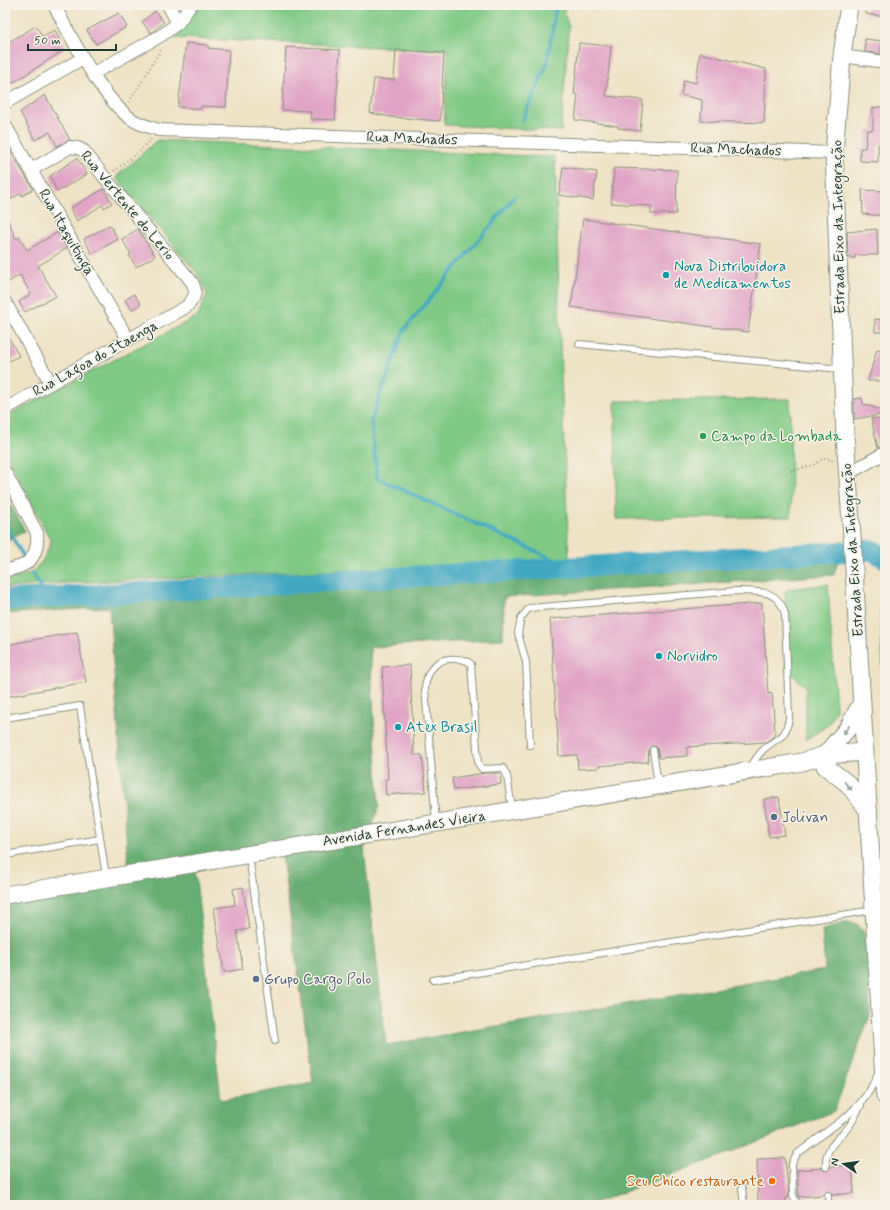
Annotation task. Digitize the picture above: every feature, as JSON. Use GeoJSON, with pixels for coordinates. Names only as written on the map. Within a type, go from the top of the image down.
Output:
{"type":"FeatureCollection","features":[{"type":"Feature","properties":{"kind":"main road","name":"Estrada Eixo da Integração"},"geometry":{"type":"LineString","coordinates":[[849,5],[842,56],[834,153],[847,474],[884,1062],[877,1093]]}},
{"type":"Feature","properties":{"kind":"main road"},"geometry":{"type":"LineString","coordinates":[[862,701],[848,728],[825,760],[848,784],[868,810]]}},
{"type":"Feature","properties":{"kind":"main road","name":"Avenida Fernandes Vieira"},"geometry":{"type":"LineString","coordinates":[[5,895],[802,762],[865,757]]}},
{"type":"Feature","properties":{"kind":"street","name":"Rua Machados"},"geometry":{"type":"LineString","coordinates":[[54,5],[83,58],[108,95],[123,112],[142,125],[159,130],[834,153]]}},
{"type":"Feature","properties":{"kind":"street"},"geometry":{"type":"LineString","coordinates":[[168,5],[178,23]]}},
{"type":"Feature","properties":{"kind":"street"},"geometry":{"type":"LineString","coordinates":[[94,73],[137,49],[178,23],[191,5]]}},
{"type":"Feature","properties":{"kind":"street"},"geometry":{"type":"LineString","coordinates":[[842,56],[885,62]]}},
{"type":"Feature","properties":{"kind":"street"},"geometry":{"type":"LineString","coordinates":[[5,103],[83,58]]}},
{"type":"Feature","properties":{"kind":"street","name":"Rua Itaquitinga"},"geometry":{"type":"LineString","coordinates":[[5,124],[128,339]]}},
{"type":"Feature","properties":{"kind":"street","name":"Rua Vertente do Lerio"},"geometry":{"type":"LineString","coordinates":[[31,170],[70,147],[78,148],[88,155],[105,178],[192,282],[196,293],[193,300],[186,307]]}},
{"type":"Feature","properties":{"kind":"street"},"geometry":{"type":"LineString","coordinates":[[5,302],[50,382]]}},
{"type":"Feature","properties":{"kind":"street","name":"Rua Lagoa do Itaenga"},"geometry":{"type":"LineString","coordinates":[[5,408],[186,307]]}},
{"type":"Feature","properties":{"kind":"street"},"geometry":{"type":"LineString","coordinates":[[847,474],[885,454]]}},
{"type":"Feature","properties":{"kind":"street"},"geometry":{"type":"LineString","coordinates":[[5,472],[37,533],[38,542],[34,553],[26,565],[5,570]]}},
{"type":"Feature","properties":{"kind":"lane"},"geometry":{"type":"LineString","coordinates":[[579,344],[842,369]]}},
{"type":"Feature","properties":{"kind":"lane"},"geometry":{"type":"LineString","coordinates":[[530,745],[526,662],[518,632],[521,618],[529,608],[736,591],[768,593],[781,602],[785,614],[789,718],[785,733],[778,741],[765,748],[756,757],[748,771]]}},
{"type":"Feature","properties":{"kind":"lane"},"geometry":{"type":"LineString","coordinates":[[436,823],[425,688],[429,671],[439,661],[447,659],[461,659],[471,664],[478,763],[482,769],[503,768],[507,776],[513,810]]}},
{"type":"Feature","properties":{"kind":"lane"},"geometry":{"type":"LineString","coordinates":[[5,718],[80,706],[106,878]]}},
{"type":"Feature","properties":{"kind":"lane"},"geometry":{"type":"LineString","coordinates":[[653,750],[658,786]]}},
{"type":"Feature","properties":{"kind":"lane"},"geometry":{"type":"LineString","coordinates":[[5,856],[100,839]]}},
{"type":"Feature","properties":{"kind":"lane"},"geometry":{"type":"LineString","coordinates":[[248,854],[275,1041]]}},
{"type":"Feature","properties":{"kind":"lane"},"geometry":{"type":"LineString","coordinates":[[433,980],[874,910]]}},
{"type":"Feature","properties":{"kind":"lane"},"geometry":{"type":"LineString","coordinates":[[826,1168],[825,1157],[830,1148],[877,1093]]}},
{"type":"Feature","properties":{"kind":"lane"},"geometry":{"type":"LineString","coordinates":[[797,1205],[793,1195],[792,1164],[797,1154],[846,1117],[861,1102],[877,1093]]}},
{"type":"Feature","properties":{"kind":"lane"},"geometry":{"type":"LineString","coordinates":[[742,1188],[744,1205]]}},
{"type":"Feature","properties":{"kind":"lane"},"geometry":{"type":"LineString","coordinates":[[828,1195],[828,1205]]}},
{"type":"Feature","properties":{"kind":"path"},"geometry":{"type":"LineString","coordinates":[[123,112],[166,42]]}},
{"type":"Feature","properties":{"kind":"path"},"geometry":{"type":"LineString","coordinates":[[105,178],[139,152],[159,130]]}},
{"type":"Feature","properties":{"kind":"path"},"geometry":{"type":"LineString","coordinates":[[791,471],[814,465],[822,459],[830,459],[847,474]]}},
{"type":"Feature","properties":{"kind":"green space"},"geometry":{"type":"Polygon","coordinates":[[[199,5],[565,5],[564,14],[569,27],[561,131],[444,125],[448,50],[175,38],[199,5]]]}},
{"type":"Feature","properties":{"kind":"green space"},"geometry":{"type":"Polygon","coordinates":[[[157,140],[555,157],[561,376],[569,560],[62,583],[5,588],[5,579],[23,576],[36,569],[44,558],[51,541],[5,452],[5,417],[198,316],[207,294],[200,277],[116,177],[157,140]]]}},
{"type":"Feature","properties":{"kind":"green space","name":"Campo da Lombada"},"geometry":{"type":"Polygon","coordinates":[[[790,399],[791,517],[616,519],[615,401],[790,399]]]}},
{"type":"Feature","properties":{"kind":"green space"},"geometry":{"type":"Polygon","coordinates":[[[5,495],[25,531],[5,542],[5,495]]]}},
{"type":"Feature","properties":{"kind":"green space"},"geometry":{"type":"Polygon","coordinates":[[[840,552],[834,575],[504,597],[503,639],[370,647],[379,806],[364,849],[386,1045],[825,970],[822,929],[848,922],[857,924],[865,934],[870,1016],[834,1111],[713,1159],[589,1205],[5,1205],[5,895],[129,874],[109,607],[5,614],[5,600],[840,552]],[[281,849],[195,871],[221,1100],[313,1083],[281,849]]]}},
{"type":"Feature","properties":{"kind":"green space"},"geometry":{"type":"Polygon","coordinates":[[[828,584],[836,709],[829,724],[806,740],[806,687],[787,670],[785,592],[788,589],[828,584]]]}},
{"type":"Feature","properties":{"kind":"green space"},"geometry":{"type":"Polygon","coordinates":[[[885,595],[885,718],[880,597],[885,595]]]}},
{"type":"Feature","properties":{"kind":"building"},"geometry":{"type":"Polygon","coordinates":[[[866,5],[885,5],[885,17],[866,14],[866,5]]]}},
{"type":"Feature","properties":{"kind":"building"},"geometry":{"type":"Polygon","coordinates":[[[155,11],[164,22],[151,33],[142,22],[155,11]]]}},
{"type":"Feature","properties":{"kind":"building"},"geometry":{"type":"Polygon","coordinates":[[[119,13],[127,27],[96,44],[87,30],[119,13]]]}},
{"type":"Feature","properties":{"kind":"building"},"geometry":{"type":"Polygon","coordinates":[[[36,26],[42,36],[55,30],[64,50],[5,88],[5,44],[36,26]]]}},
{"type":"Feature","properties":{"kind":"building"},"geometry":{"type":"Polygon","coordinates":[[[865,39],[882,41],[880,54],[865,52],[865,39]]]}},
{"type":"Feature","properties":{"kind":"building"},"geometry":{"type":"Polygon","coordinates":[[[186,43],[208,45],[208,48],[229,50],[226,107],[201,106],[201,109],[178,107],[186,43]]]}},
{"type":"Feature","properties":{"kind":"building"},"geometry":{"type":"Polygon","coordinates":[[[579,43],[611,46],[606,96],[643,100],[640,131],[618,128],[618,126],[575,120],[578,95],[574,94],[579,43]]]}},
{"type":"Feature","properties":{"kind":"building"},"geometry":{"type":"Polygon","coordinates":[[[286,47],[340,50],[335,120],[310,119],[311,111],[282,110],[286,47]]]}},
{"type":"Feature","properties":{"kind":"building"},"geometry":{"type":"Polygon","coordinates":[[[396,50],[444,53],[440,121],[391,117],[370,113],[374,79],[394,80],[396,50]]]}},
{"type":"Feature","properties":{"kind":"building"},"geometry":{"type":"Polygon","coordinates":[[[700,53],[766,69],[764,123],[701,121],[702,100],[681,95],[684,80],[696,83],[700,53]]]}},
{"type":"Feature","properties":{"kind":"building"},"geometry":{"type":"Polygon","coordinates":[[[45,95],[70,140],[57,146],[50,132],[35,140],[20,112],[45,95]]]}},
{"type":"Feature","properties":{"kind":"building"},"geometry":{"type":"Polygon","coordinates":[[[885,106],[885,146],[878,145],[878,162],[860,161],[860,148],[865,148],[867,130],[873,130],[873,108],[885,106]]]}},
{"type":"Feature","properties":{"kind":"building"},"geometry":{"type":"Polygon","coordinates":[[[5,142],[33,189],[22,196],[21,193],[5,203],[5,142]]]}},
{"type":"Feature","properties":{"kind":"building"},"geometry":{"type":"Polygon","coordinates":[[[77,158],[87,174],[57,192],[50,176],[77,158]]]}},
{"type":"Feature","properties":{"kind":"building"},"geometry":{"type":"Polygon","coordinates":[[[563,167],[597,172],[593,200],[559,195],[563,167]]]}},
{"type":"Feature","properties":{"kind":"building"},"geometry":{"type":"Polygon","coordinates":[[[614,168],[677,170],[676,214],[651,214],[651,206],[611,203],[614,168]]]}},
{"type":"Feature","properties":{"kind":"building"},"geometry":{"type":"Polygon","coordinates":[[[104,189],[112,203],[104,208],[102,205],[77,221],[70,208],[104,189]]]}},
{"type":"Feature","properties":{"kind":"building"},"geometry":{"type":"Polygon","coordinates":[[[862,190],[885,191],[885,216],[863,214],[862,190]]]}},
{"type":"Feature","properties":{"kind":"building"},"geometry":{"type":"Polygon","coordinates":[[[5,213],[16,239],[19,237],[27,250],[58,232],[67,248],[38,266],[56,296],[25,312],[19,302],[31,294],[20,275],[5,284],[5,213]]]}},
{"type":"Feature","properties":{"kind":"building","name":"Nova Distribuidora de Medicamentos"},"geometry":{"type":"Polygon","coordinates":[[[583,219],[761,244],[748,332],[571,307],[583,219]]]}},
{"type":"Feature","properties":{"kind":"building"},"geometry":{"type":"Polygon","coordinates":[[[110,225],[118,239],[92,254],[84,239],[110,225]]]}},
{"type":"Feature","properties":{"kind":"building"},"geometry":{"type":"Polygon","coordinates":[[[138,229],[155,256],[136,267],[129,255],[131,254],[122,239],[138,229]]]}},
{"type":"Feature","properties":{"kind":"building"},"geometry":{"type":"Polygon","coordinates":[[[877,229],[878,255],[855,255],[855,258],[848,258],[847,232],[877,229]]]}},
{"type":"Feature","properties":{"kind":"building"},"geometry":{"type":"Polygon","coordinates":[[[134,294],[141,304],[132,310],[125,300],[134,294]]]}},
{"type":"Feature","properties":{"kind":"building"},"geometry":{"type":"Polygon","coordinates":[[[875,319],[885,320],[884,332],[875,332],[875,319]]]}},
{"type":"Feature","properties":{"kind":"building"},"geometry":{"type":"Polygon","coordinates":[[[5,331],[19,356],[9,361],[5,355],[5,331]]]}},
{"type":"Feature","properties":{"kind":"building"},"geometry":{"type":"Polygon","coordinates":[[[877,349],[885,351],[885,381],[868,381],[877,349]]]}},
{"type":"Feature","properties":{"kind":"building"},"geometry":{"type":"Polygon","coordinates":[[[862,398],[863,404],[885,411],[885,414],[854,419],[854,399],[862,398]]]}},
{"type":"Feature","properties":{"kind":"building"},"geometry":{"type":"Polygon","coordinates":[[[871,418],[882,419],[885,446],[878,448],[871,418]]]}},
{"type":"Feature","properties":{"kind":"building","name":"Norvidro"},"geometry":{"type":"Polygon","coordinates":[[[762,603],[768,694],[772,693],[775,732],[773,737],[766,742],[687,747],[687,756],[659,758],[657,748],[652,746],[649,749],[648,762],[598,766],[599,768],[578,769],[577,755],[559,756],[550,619],[762,603]]]}},
{"type":"Feature","properties":{"kind":"building"},"geometry":{"type":"Polygon","coordinates":[[[77,632],[86,682],[5,697],[5,645],[77,632]]]}},
{"type":"Feature","properties":{"kind":"building"},"geometry":{"type":"Polygon","coordinates":[[[410,665],[414,755],[422,755],[426,792],[386,795],[385,779],[388,779],[382,667],[410,665]]]}},
{"type":"Feature","properties":{"kind":"building"},"geometry":{"type":"Polygon","coordinates":[[[485,773],[500,773],[501,784],[454,790],[452,778],[485,773]]]}},
{"type":"Feature","properties":{"kind":"building","name":"Jolivan"},"geometry":{"type":"Polygon","coordinates":[[[779,797],[785,835],[769,837],[764,799],[779,797]]]}},
{"type":"Feature","properties":{"kind":"building"},"geometry":{"type":"Polygon","coordinates":[[[243,887],[249,929],[237,931],[243,969],[224,972],[214,908],[235,905],[233,889],[243,887]]]}},
{"type":"Feature","properties":{"kind":"building","name":"Seu Chico restaurante"},"geometry":{"type":"Polygon","coordinates":[[[785,1158],[789,1198],[786,1198],[786,1204],[758,1205],[757,1159],[785,1158]]]}},
{"type":"Feature","properties":{"kind":"building"},"geometry":{"type":"Polygon","coordinates":[[[852,1165],[854,1193],[832,1195],[828,1191],[824,1195],[799,1197],[797,1170],[822,1168],[826,1171],[830,1167],[852,1165]]]}},
{"type":"Feature","properties":{"kind":"waterway"},"geometry":{"type":"LineString","coordinates":[[522,121],[547,64],[556,5]]}},
{"type":"Feature","properties":{"kind":"waterway"},"geometry":{"type":"LineString","coordinates":[[514,197],[404,330],[371,421],[377,478],[572,568]]}},
{"type":"Feature","properties":{"kind":"waterway"},"geometry":{"type":"LineString","coordinates":[[5,525],[25,559]]}},
{"type":"Feature","properties":{"kind":"waterway"},"geometry":{"type":"LineString","coordinates":[[5,600],[872,550],[885,558]]}},
{"type":"Feature","properties":{"kind":"waterway"},"geometry":{"type":"LineString","coordinates":[[32,573],[47,598]]}},
{"type":"Feature","properties":{"kind":"place","name":"Nova Distribuidora de Medicamentos"},"geometry":{"type":"Point","coordinates":[666,275]}},
{"type":"Feature","properties":{"kind":"place","name":"Campo da Lombada"},"geometry":{"type":"Point","coordinates":[703,436]}},
{"type":"Feature","properties":{"kind":"place","name":"Norvidro"},"geometry":{"type":"Point","coordinates":[659,656]}},
{"type":"Feature","properties":{"kind":"place","name":"Atex Brasil"},"geometry":{"type":"Point","coordinates":[398,727]}},
{"type":"Feature","properties":{"kind":"place","name":"Jolivan"},"geometry":{"type":"Point","coordinates":[774,817]}},
{"type":"Feature","properties":{"kind":"place","name":"Grupo Cargo Polo"},"geometry":{"type":"Point","coordinates":[256,979]}},
{"type":"Feature","properties":{"kind":"place","name":"Seu Chico restaurante"},"geometry":{"type":"Point","coordinates":[772,1181]}}]}
